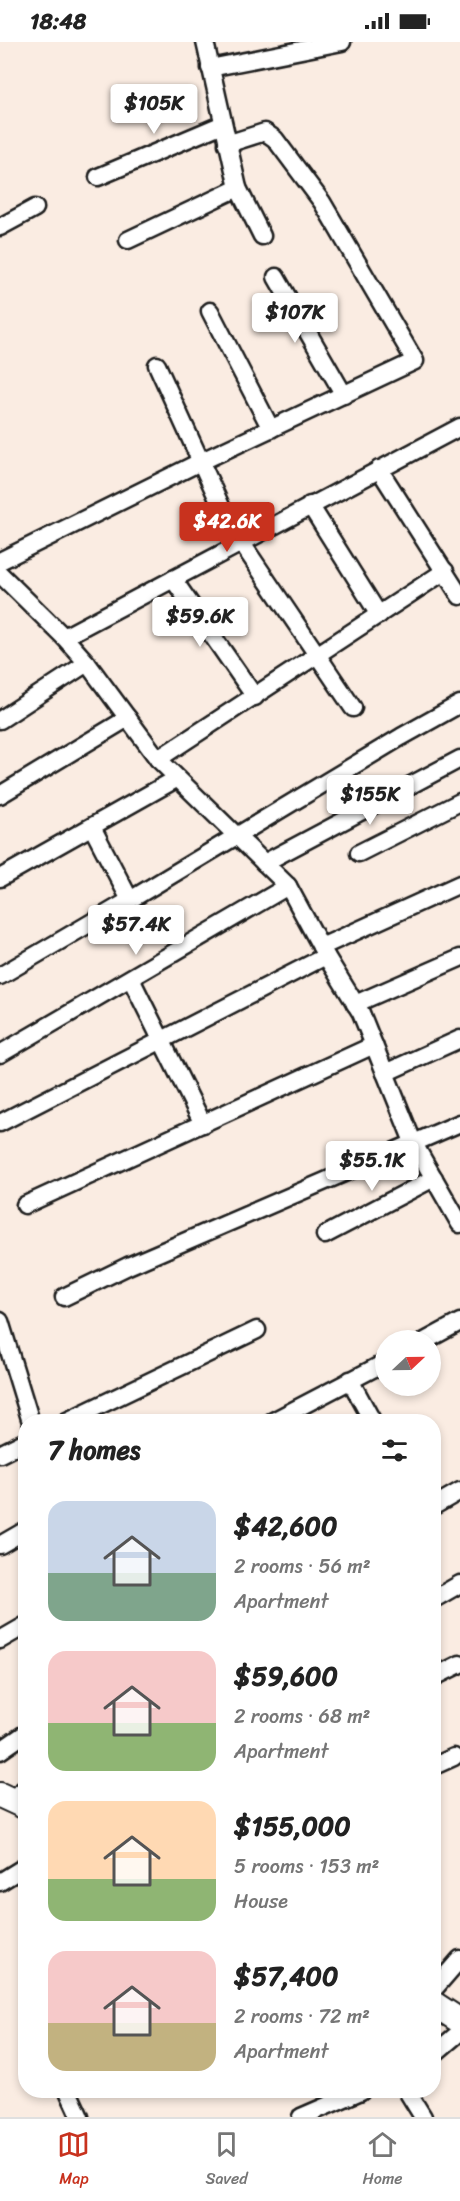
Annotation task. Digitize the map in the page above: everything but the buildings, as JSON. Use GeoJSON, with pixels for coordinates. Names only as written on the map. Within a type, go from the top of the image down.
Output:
{"type":"FeatureCollection","features":[{"type":"Feature","properties":{"kind":"street"},"geometry":{"type":"LineString","coordinates":[[205,42],[238,188],[262,236]]}},
{"type":"Feature","properties":{"kind":"street"},"geometry":{"type":"LineString","coordinates":[[210,68],[342,42]]}},
{"type":"Feature","properties":{"kind":"street"},"geometry":{"type":"LineString","coordinates":[[98,177],[223,124]]}},
{"type":"Feature","properties":{"kind":"street"},"geometry":{"type":"LineString","coordinates":[[0,561],[200,462],[415,361],[322,202],[275,139],[265,132],[227,144]]}},
{"type":"Feature","properties":{"kind":"street"},"geometry":{"type":"LineString","coordinates":[[128,240],[238,188]]}},
{"type":"Feature","properties":{"kind":"street"},"geometry":{"type":"LineString","coordinates":[[0,227],[35,208]]}},
{"type":"Feature","properties":{"kind":"street"},"geometry":{"type":"LineString","coordinates":[[276,277],[344,395]]}},
{"type":"Feature","properties":{"kind":"street"},"geometry":{"type":"LineString","coordinates":[[210,311],[271,429]]}},
{"type":"Feature","properties":{"kind":"street"},"geometry":{"type":"LineString","coordinates":[[157,365],[225,515],[316,657],[353,708]]}},
{"type":"Feature","properties":{"kind":"street"},"geometry":{"type":"LineString","coordinates":[[64,637],[309,505],[460,427]]}},
{"type":"Feature","properties":{"kind":"street"},"geometry":{"type":"LineString","coordinates":[[378,469],[460,596]]}},
{"type":"Feature","properties":{"kind":"street"},"geometry":{"type":"LineString","coordinates":[[309,505],[379,615]]}},
{"type":"Feature","properties":{"kind":"street"},"geometry":{"type":"LineString","coordinates":[[158,759],[445,571]]}},
{"type":"Feature","properties":{"kind":"street"},"geometry":{"type":"LineString","coordinates":[[0,574],[87,663],[158,759],[176,779],[288,886],[355,1004],[386,1073],[413,1142],[434,1178],[454,1202],[460,1224]]}},
{"type":"Feature","properties":{"kind":"street"},"geometry":{"type":"LineString","coordinates":[[173,579],[255,697]]}},
{"type":"Feature","properties":{"kind":"street"},"geometry":{"type":"LineString","coordinates":[[0,720],[87,663]]}},
{"type":"Feature","properties":{"kind":"street"},"geometry":{"type":"LineString","coordinates":[[0,976],[460,704]]}},
{"type":"Feature","properties":{"kind":"street"},"geometry":{"type":"LineString","coordinates":[[0,795],[128,718]]}},
{"type":"Feature","properties":{"kind":"street"},"geometry":{"type":"LineString","coordinates":[[264,863],[460,759]]}},
{"type":"Feature","properties":{"kind":"street"},"geometry":{"type":"LineString","coordinates":[[0,878],[176,779]]}},
{"type":"Feature","properties":{"kind":"street"},"geometry":{"type":"LineString","coordinates":[[359,853],[460,802]]}},
{"type":"Feature","properties":{"kind":"street"},"geometry":{"type":"LineString","coordinates":[[92,826],[130,900]]}},
{"type":"Feature","properties":{"kind":"street"},"geometry":{"type":"LineString","coordinates":[[0,1123],[160,1041],[324,951],[460,884]]}},
{"type":"Feature","properties":{"kind":"street"},"geometry":{"type":"LineString","coordinates":[[0,1054],[288,886]]}},
{"type":"Feature","properties":{"kind":"street"},"geometry":{"type":"LineString","coordinates":[[355,1004],[460,958]]}},
{"type":"Feature","properties":{"kind":"street"},"geometry":{"type":"LineString","coordinates":[[130,979],[203,1124]]}},
{"type":"Feature","properties":{"kind":"street"},"geometry":{"type":"LineString","coordinates":[[386,1073],[460,1039]]}},
{"type":"Feature","properties":{"kind":"street"},"geometry":{"type":"LineString","coordinates":[[25,1205],[374,1045]]}},
{"type":"Feature","properties":{"kind":"street"},"geometry":{"type":"LineString","coordinates":[[64,1297],[128,1266],[460,1123]]}},
{"type":"Feature","properties":{"kind":"street"},"geometry":{"type":"LineString","coordinates":[[325,1235],[434,1178]]}},
{"type":"Feature","properties":{"kind":"street"},"geometry":{"type":"LineString","coordinates":[[0,1321],[29,1414]]}},
{"type":"Feature","properties":{"kind":"street"},"geometry":{"type":"LineString","coordinates":[[441,1332],[460,1322]]}},
{"type":"Feature","properties":{"kind":"street"},"geometry":{"type":"LineString","coordinates":[[81,1414],[257,1330]]}},
{"type":"Feature","properties":{"kind":"street"},"geometry":{"type":"LineString","coordinates":[[300,1414],[351,1380],[375,1368]]}},
{"type":"Feature","properties":{"kind":"street"},"geometry":{"type":"LineString","coordinates":[[351,1380],[369,1414]]}},
{"type":"Feature","properties":{"kind":"street"},"geometry":{"type":"LineString","coordinates":[[0,1454],[18,1445]]}},
{"type":"Feature","properties":{"kind":"street"},"geometry":{"type":"LineString","coordinates":[[441,1502],[460,1491]]}},
{"type":"Feature","properties":{"kind":"street"},"geometry":{"type":"LineString","coordinates":[[0,1545],[18,1535]]}},
{"type":"Feature","properties":{"kind":"street"},"geometry":{"type":"LineString","coordinates":[[441,1595],[460,1584]]}},
{"type":"Feature","properties":{"kind":"street"},"geometry":{"type":"LineString","coordinates":[[0,1640],[18,1630]]}},
{"type":"Feature","properties":{"kind":"street"},"geometry":{"type":"LineString","coordinates":[[441,1674],[460,1664]]}},
{"type":"Feature","properties":{"kind":"street"},"geometry":{"type":"LineString","coordinates":[[0,1751],[18,1739]]}},
{"type":"Feature","properties":{"kind":"street"},"geometry":{"type":"LineString","coordinates":[[441,1763],[454,1757]]}},
{"type":"Feature","properties":{"kind":"street"},"geometry":{"type":"LineString","coordinates":[[0,1882],[18,1871]]}},
{"type":"Feature","properties":{"kind":"street"},"geometry":{"type":"LineString","coordinates":[[441,1981],[460,1959]]}},
{"type":"Feature","properties":{"kind":"street"},"geometry":{"type":"LineString","coordinates":[[441,2009],[460,2021]]}},
{"type":"Feature","properties":{"kind":"street"},"geometry":{"type":"LineString","coordinates":[[441,2048],[460,2032]]}},
{"type":"Feature","properties":{"kind":"street"},"geometry":{"type":"LineString","coordinates":[[71,2098],[80,2117]]}},
{"type":"Feature","properties":{"kind":"street"},"geometry":{"type":"LineString","coordinates":[[301,2117],[345,2098]]}},
{"type":"Feature","properties":{"kind":"street"},"geometry":{"type":"LineString","coordinates":[[411,2098],[423,2117]]}}]}
